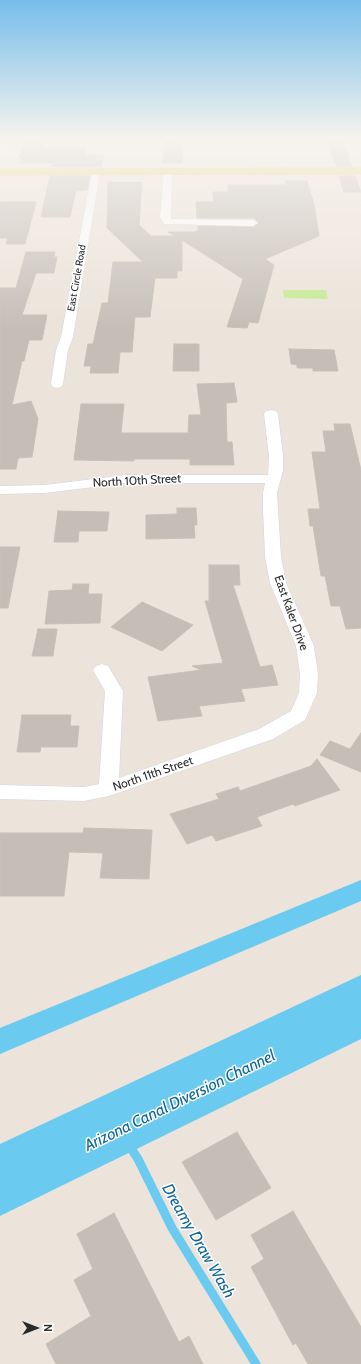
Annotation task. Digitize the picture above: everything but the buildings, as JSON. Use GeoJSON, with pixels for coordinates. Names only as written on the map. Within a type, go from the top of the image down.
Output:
{"type":"FeatureCollection","features":[{"type":"Feature","properties":{"kind":"street","name":"East Circle Road"},"geometry":{"type":"LineString","coordinates":[[58,384],[62,350],[67,337],[91,202]]}},
{"type":"Feature","properties":{"kind":"street"},"geometry":{"type":"LineString","coordinates":[[166,202],[165,217],[167,222],[253,223]]}},
{"type":"Feature","properties":{"kind":"street","name":"East Kaler Drive"},"geometry":{"type":"LineString","coordinates":[[271,414],[276,456],[276,470],[270,493],[273,557],[278,583],[305,646],[309,674],[308,693],[298,715]]}},
{"type":"Feature","properties":{"kind":"street","name":"North 10th Street"},"geometry":{"type":"LineString","coordinates":[[0,490],[34,490],[126,479],[274,479]]}},
{"type":"Feature","properties":{"kind":"street"},"geometry":{"type":"LineString","coordinates":[[102,670],[114,691],[109,789]]}},
{"type":"Feature","properties":{"kind":"street","name":"North 11th Street"},"geometry":{"type":"LineString","coordinates":[[0,792],[84,794],[109,789],[266,734],[298,715]]}},
{"type":"Feature","properties":{"kind":"green space"},"geometry":{"type":"Polygon","coordinates":[[[283,290],[326,290],[328,299],[284,298],[283,290]]]}},
{"type":"Feature","properties":{"kind":"water","name":"Arizona Canal Diversion Channel"},"geometry":{"type":"Polygon","coordinates":[[[361,975],[361,1039],[0,1216],[0,1144],[361,975]]]}},
{"type":"Feature","properties":{"kind":"waterway"},"geometry":{"type":"LineString","coordinates":[[0,1041],[361,890]]}},
{"type":"Feature","properties":{"kind":"waterway","name":"Dreamy Draw Wash"},"geometry":{"type":"LineString","coordinates":[[128,1144],[138,1159],[172,1228],[256,1364]]}}]}
